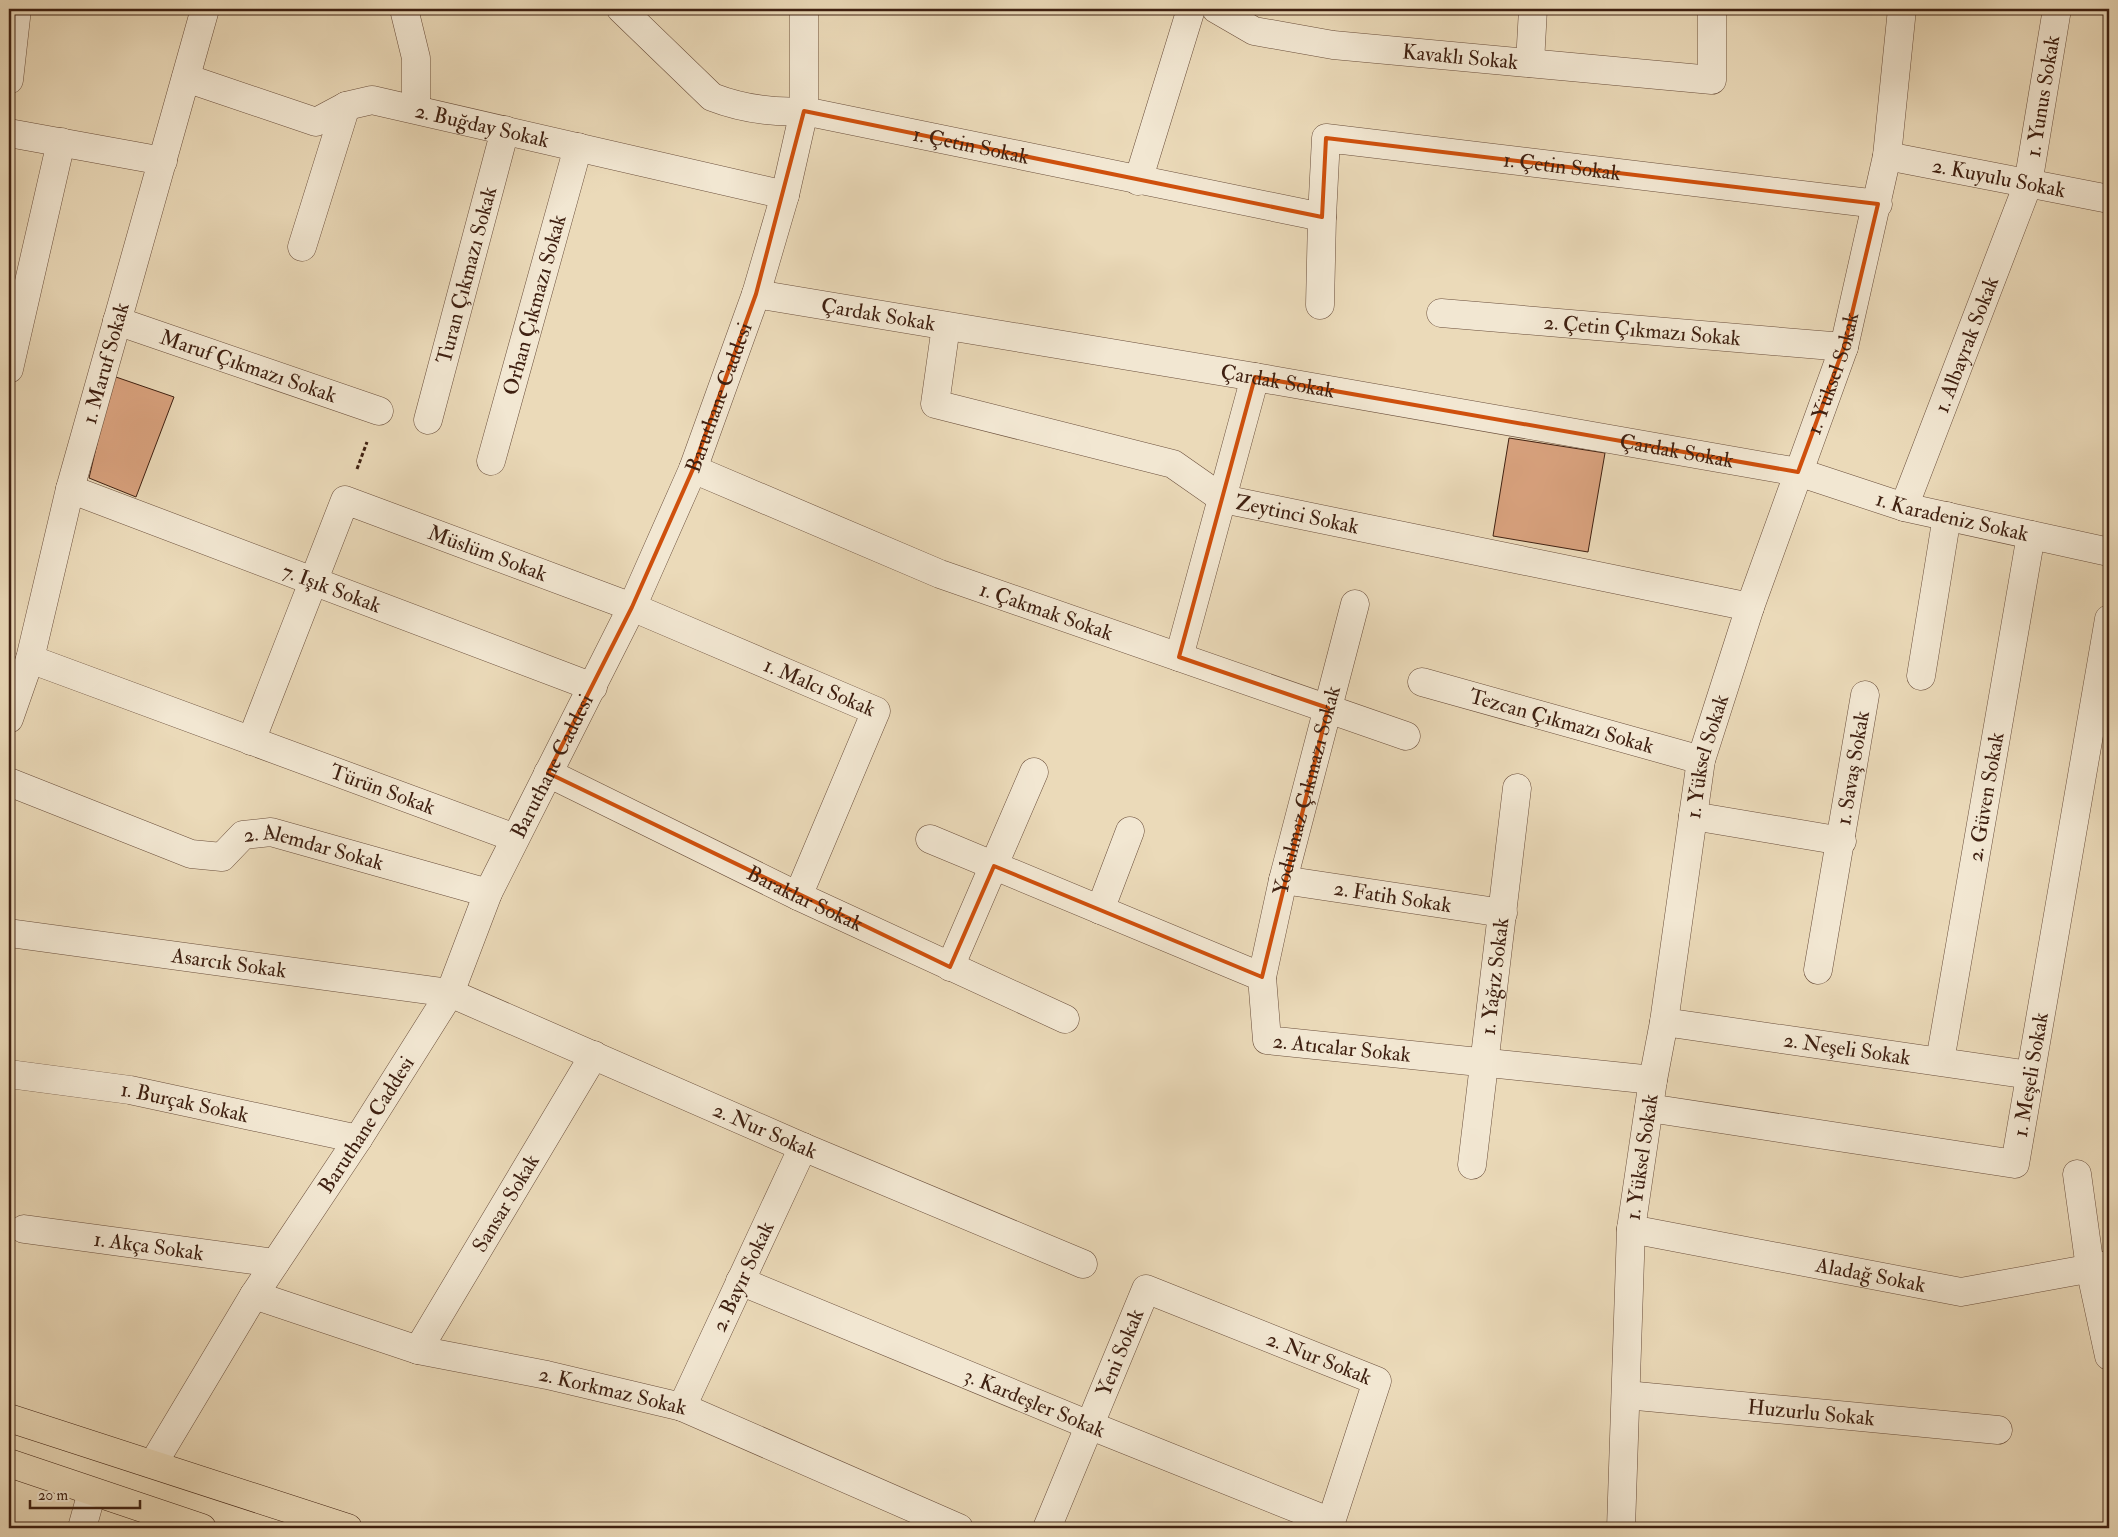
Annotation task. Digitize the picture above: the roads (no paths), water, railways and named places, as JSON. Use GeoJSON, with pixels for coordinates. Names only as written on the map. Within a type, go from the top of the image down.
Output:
{"type":"FeatureCollection","features":[{"type":"Feature","properties":{"kind":"main road"},"geometry":{"type":"LineString","coordinates":[[9,1418],[348,1528]]}},
{"type":"Feature","properties":{"kind":"main road"},"geometry":{"type":"LineString","coordinates":[[9,1463],[202,1528]]}},
{"type":"Feature","properties":{"kind":"street"},"geometry":{"type":"LineString","coordinates":[[9,80],[17,9]]}},
{"type":"Feature","properties":{"kind":"street","name":"1. Maruf Sokak"},"geometry":{"type":"LineString","coordinates":[[9,719],[30,659],[70,489],[206,9]]}},
{"type":"Feature","properties":{"kind":"street"},"geometry":{"type":"LineString","coordinates":[[404,9],[416,58],[416,110]]}},
{"type":"Feature","properties":{"kind":"street","name":"1. Çetin Sokak"},"geometry":{"type":"LineString","coordinates":[[621,9],[712,97],[751,110],[804,111],[1138,181],[1322,217]]}},
{"type":"Feature","properties":{"kind":"street","name":"Baruthane Caddesi"},"geometry":{"type":"LineString","coordinates":[[153,1464],[254,1295],[358,1140],[450,993],[488,893],[632,607],[693,469],[756,294],[784,195],[804,111],[804,9]]}},
{"type":"Feature","properties":{"kind":"street"},"geometry":{"type":"LineString","coordinates":[[1138,181],[1191,9]]}},
{"type":"Feature","properties":{"kind":"street","name":"Kavaklı Sokak"},"geometry":{"type":"LineString","coordinates":[[1216,9],[1254,31],[1333,45],[1712,80],[1712,9]]}},
{"type":"Feature","properties":{"kind":"street"},"geometry":{"type":"LineString","coordinates":[[1530,63],[1533,9]]}},
{"type":"Feature","properties":{"kind":"street","name":"1. Yüksel Sokak"},"geometry":{"type":"LineString","coordinates":[[1621,1528],[1631,1229],[1653,1080],[1664,1022],[1701,760],[1750,607],[1844,347],[1878,204],[1887,156],[1902,9]]}},
{"type":"Feature","properties":{"kind":"street","name":"1. Yunus Sokak"},"geometry":{"type":"LineString","coordinates":[[2028,184],[2057,9]]}},
{"type":"Feature","properties":{"kind":"street","name":"2. Buğday Sokak"},"geometry":{"type":"LineString","coordinates":[[186,78],[316,122],[346,106],[372,100],[784,195]]}},
{"type":"Feature","properties":{"kind":"street"},"geometry":{"type":"LineString","coordinates":[[302,247],[346,106]]}},
{"type":"Feature","properties":{"kind":"street","name":"Turan Çıkmazı Sokak"},"geometry":{"type":"LineString","coordinates":[[428,420],[505,130]]}},
{"type":"Feature","properties":{"kind":"street"},"geometry":{"type":"LineString","coordinates":[[9,132],[163,161]]}},
{"type":"Feature","properties":{"kind":"street","name":"1. Çetin Sokak"},"geometry":{"type":"LineString","coordinates":[[1320,305],[1326,138],[1878,204]]}},
{"type":"Feature","properties":{"kind":"street"},"geometry":{"type":"LineString","coordinates":[[9,370],[61,142]]}},
{"type":"Feature","properties":{"kind":"street","name":"Orhan Çıkmazı Sokak"},"geometry":{"type":"LineString","coordinates":[[491,461],[578,147]]}},
{"type":"Feature","properties":{"kind":"street","name":"2. Kuyulu Sokak"},"geometry":{"type":"LineString","coordinates":[[1887,156],[2109,199]]}},
{"type":"Feature","properties":{"kind":"street","name":"1. Albayrak Sokak"},"geometry":{"type":"LineString","coordinates":[[1904,506],[2028,184]]}},
{"type":"Feature","properties":{"kind":"street","name":"Çardak Sokak"},"geometry":{"type":"LineString","coordinates":[[756,294],[1255,377],[1798,472]]}},
{"type":"Feature","properties":{"kind":"street","name":"2. Çetin Çıkmazı Sokak"},"geometry":{"type":"LineString","coordinates":[[1442,313],[1844,347]]}},
{"type":"Feature","properties":{"kind":"street","name":"Maruf Çıkmazı Sokak"},"geometry":{"type":"LineString","coordinates":[[117,322],[379,411]]}},
{"type":"Feature","properties":{"kind":"street","name":"Zeytinci Sokak"},"geometry":{"type":"LineString","coordinates":[[946,326],[935,404],[1172,464],[1223,499],[1750,607]]}},
{"type":"Feature","properties":{"kind":"street"},"geometry":{"type":"LineString","coordinates":[[1179,658],[1255,377]]}},
{"type":"Feature","properties":{"kind":"street","name":"1. Çakmak Sokak"},"geometry":{"type":"LineString","coordinates":[[693,469],[940,574],[1406,736]]}},
{"type":"Feature","properties":{"kind":"street","name":"1. Karadeniz Sokak"},"geometry":{"type":"LineString","coordinates":[[1798,472],[1904,506],[2109,552]]}},
{"type":"Feature","properties":{"kind":"street","name":"7. Işık Sokak"},"geometry":{"type":"LineString","coordinates":[[70,489],[593,687]]}},
{"type":"Feature","properties":{"kind":"street","name":"Müslüm Sokak"},"geometry":{"type":"LineString","coordinates":[[312,580],[345,500],[632,607]]}},
{"type":"Feature","properties":{"kind":"street"},"geometry":{"type":"LineString","coordinates":[[1921,676],[1948,516]]}},
{"type":"Feature","properties":{"kind":"street","name":"2. Güven Sokak"},"geometry":{"type":"LineString","coordinates":[[1940,1061],[2031,535]]}},
{"type":"Feature","properties":{"kind":"street"},"geometry":{"type":"LineString","coordinates":[[251,740],[312,580]]}},
{"type":"Feature","properties":{"kind":"street","name":"Yodulmaz Çıkmazı Sokak"},"geometry":{"type":"LineString","coordinates":[[1262,977],[1283,880],[1355,604]]}},
{"type":"Feature","properties":{"kind":"street","name":"1. Malcı Sokak"},"geometry":{"type":"LineString","coordinates":[[632,607],[876,711],[798,896]]}},
{"type":"Feature","properties":{"kind":"street","name":"1. Meşeli Sokak"},"geometry":{"type":"LineString","coordinates":[[1650,1108],[2015,1164],[2109,619]]}},
{"type":"Feature","properties":{"kind":"street","name":"Türün Sokak"},"geometry":{"type":"LineString","coordinates":[[30,659],[515,838]]}},
{"type":"Feature","properties":{"kind":"street","name":"Tezcan Çıkmazı Sokak"},"geometry":{"type":"LineString","coordinates":[[1422,682],[1701,760]]}},
{"type":"Feature","properties":{"kind":"street","name":"1. Savaş Sokak"},"geometry":{"type":"LineString","coordinates":[[1818,970],[1866,695]]}},
{"type":"Feature","properties":{"kind":"street"},"geometry":{"type":"LineString","coordinates":[[950,966],[1034,772]]}},
{"type":"Feature","properties":{"kind":"street","name":"Baraklar Sokak"},"geometry":{"type":"LineString","coordinates":[[548,773],[798,896],[1065,1019]]}},
{"type":"Feature","properties":{"kind":"street","name":"2. Alemdar Sokak"},"geometry":{"type":"LineString","coordinates":[[9,782],[191,854],[222,857],[243,835],[272,832],[488,893]]}},
{"type":"Feature","properties":{"kind":"street","name":"1. Yağız Sokak"},"geometry":{"type":"LineString","coordinates":[[1472,1165],[1486,1063],[1517,788]]}},
{"type":"Feature","properties":{"kind":"street","name":"1. Savaş Sokak"},"geometry":{"type":"LineString","coordinates":[[1693,816],[1842,841]]}},
{"type":"Feature","properties":{"kind":"street"},"geometry":{"type":"LineString","coordinates":[[1100,910],[1130,831]]}},
{"type":"Feature","properties":{"kind":"street"},"geometry":{"type":"LineString","coordinates":[[930,839],[1262,977]]}},
{"type":"Feature","properties":{"kind":"street","name":"2. Fatih Sokak"},"geometry":{"type":"LineString","coordinates":[[1283,880],[1503,913]]}},
{"type":"Feature","properties":{"kind":"street","name":"Asarcık Sokak"},"geometry":{"type":"LineString","coordinates":[[9,933],[450,993]]}},
{"type":"Feature","properties":{"kind":"street","name":"2. Atıcalar Sokak"},"geometry":{"type":"LineString","coordinates":[[1262,977],[1267,1040],[1653,1080]]}},
{"type":"Feature","properties":{"kind":"street","name":"2. Nur Sokak"},"geometry":{"type":"LineString","coordinates":[[450,993],[594,1054],[803,1147],[1084,1264]]}},
{"type":"Feature","properties":{"kind":"street","name":"2. Neşeli Sokak"},"geometry":{"type":"LineString","coordinates":[[1664,1022],[2030,1075]]}},
{"type":"Feature","properties":{"kind":"street","name":"Sansar Sokak"},"geometry":{"type":"LineString","coordinates":[[418,1350],[594,1054]]}},
{"type":"Feature","properties":{"kind":"street","name":"1. Burçak Sokak"},"geometry":{"type":"LineString","coordinates":[[9,1074],[130,1090],[358,1140]]}},
{"type":"Feature","properties":{"kind":"street","name":"2. Bayır Sokak"},"geometry":{"type":"LineString","coordinates":[[682,1407],[803,1147]]}},
{"type":"Feature","properties":{"kind":"street"},"geometry":{"type":"LineString","coordinates":[[2077,1174],[2100,1266],[2109,1356]]}},
{"type":"Feature","properties":{"kind":"street","name":"1. Akça Sokak"},"geometry":{"type":"LineString","coordinates":[[24,1229],[275,1263]]}},
{"type":"Feature","properties":{"kind":"street","name":"Aladağ Sokak"},"geometry":{"type":"LineString","coordinates":[[1631,1229],[1961,1292],[2100,1266]]}},
{"type":"Feature","properties":{"kind":"street","name":"3. Kardeşler Sokak"},"geometry":{"type":"LineString","coordinates":[[740,1281],[1330,1525]]}},
{"type":"Feature","properties":{"kind":"street","name":"2. Nur Sokak"},"geometry":{"type":"LineString","coordinates":[[1146,1288],[1377,1381],[1330,1525]]}},
{"type":"Feature","properties":{"kind":"street","name":"Yeni Sokak"},"geometry":{"type":"LineString","coordinates":[[1047,1528],[1146,1288]]}},
{"type":"Feature","properties":{"kind":"street","name":"2. Korkmaz Sokak"},"geometry":{"type":"LineString","coordinates":[[254,1295],[418,1350],[548,1375],[682,1407],[959,1528]]}},
{"type":"Feature","properties":{"kind":"street","name":"Huzurlu Sokak"},"geometry":{"type":"LineString","coordinates":[[1626,1395],[1998,1430]]}},
{"type":"Feature","properties":{"kind":"street"},"geometry":{"type":"LineString","coordinates":[[82,1528],[92,1492]]}}]}
